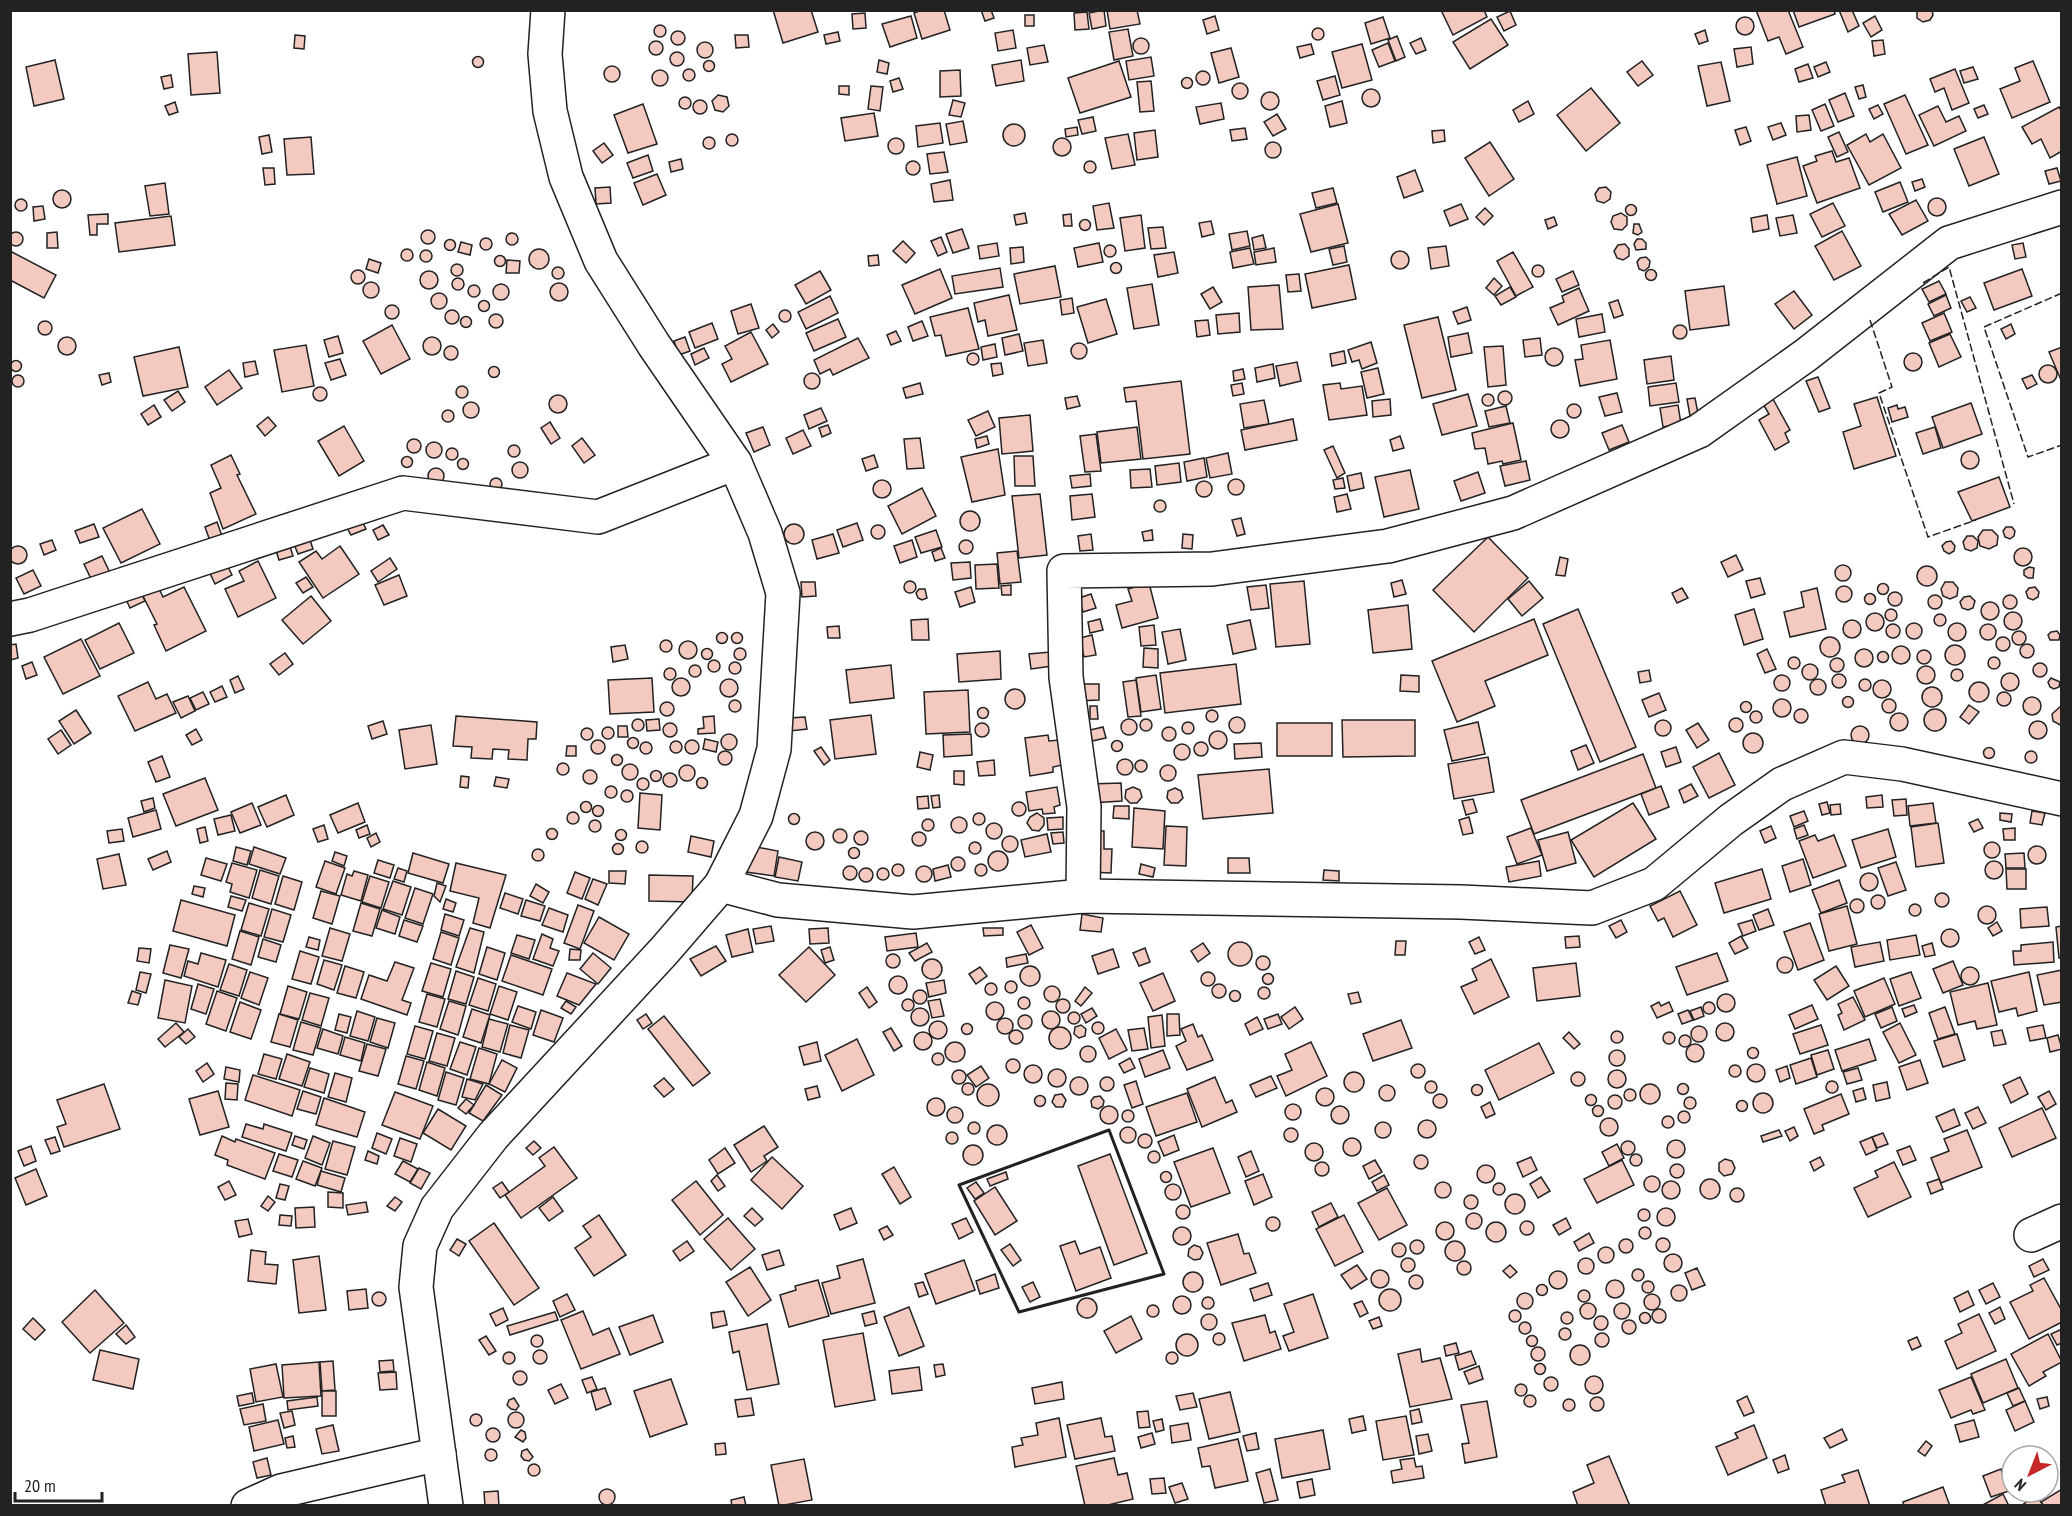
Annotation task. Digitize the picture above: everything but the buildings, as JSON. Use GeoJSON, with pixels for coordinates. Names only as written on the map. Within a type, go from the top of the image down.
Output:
{"type":"FeatureCollection","features":[{"type":"Feature","properties":{"kind":"street"},"geometry":{"type":"LineString","coordinates":[[446,1506],[416,1287],[420,1246],[437,1208],[493,1136],[664,951],[721,885],[756,816],[774,749],[783,593],[765,533],[735,463],[600,261],[566,177],[550,111],[545,54],[548,10]]}},
{"type":"Feature","properties":{"kind":"street"},"geometry":{"type":"LineString","coordinates":[[1083,896],[1084,807],[1066,677],[1064,571],[1212,569],[1388,546],[1513,513],[1699,431],[1806,355],[1949,243],[2061,207]]}},
{"type":"Feature","properties":{"kind":"street"},"geometry":{"type":"LineString","coordinates":[[10,619],[30,615],[403,493],[598,517],[735,463]]}},
{"type":"Feature","properties":{"kind":"street"},"geometry":{"type":"LineString","coordinates":[[721,885],[778,900],[913,912],[1083,896],[1450,902],[1592,908],[1654,884],[1731,820],[1782,784],[1844,757],[1902,764],[2061,799]]}},
{"type":"Feature","properties":{"kind":"street"},"geometry":{"type":"LineString","coordinates":[[2031,1235],[2061,1221]]}},
{"type":"Feature","properties":{"kind":"street"},"geometry":{"type":"LineString","coordinates":[[248,1506],[281,1491],[439,1454]]}},
{"type":"Feature","properties":{"kind":"fence"},"geometry":{"type":"LineString","coordinates":[[1923,283],[1949,267],[2014,504]]}},
{"type":"Feature","properties":{"kind":"fence"},"geometry":{"type":"LineString","coordinates":[[2062,293],[1984,327],[2028,457],[2062,445]]}},
{"type":"Feature","properties":{"kind":"fence"},"geometry":{"type":"LineString","coordinates":[[1870,320],[1892,387],[1879,393],[1928,537],[1976,520]]}},
{"type":"Feature","properties":{"kind":"wall"},"geometry":{"type":"LineString","coordinates":[[1109,1130],[1164,1274],[1019,1312],[959,1185],[1109,1130]]}}]}
